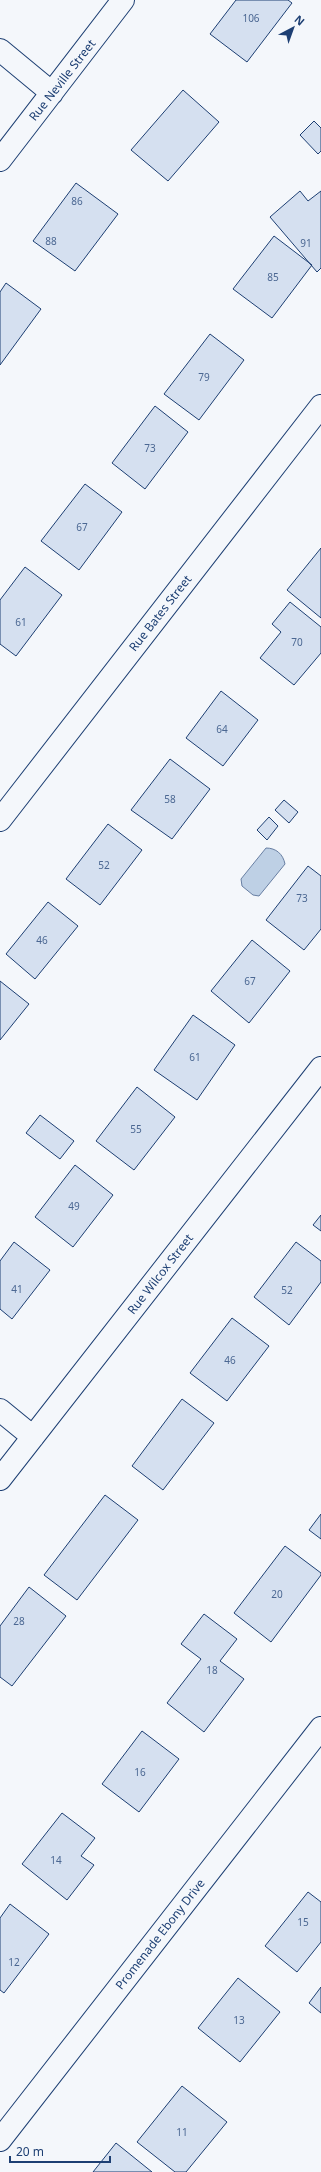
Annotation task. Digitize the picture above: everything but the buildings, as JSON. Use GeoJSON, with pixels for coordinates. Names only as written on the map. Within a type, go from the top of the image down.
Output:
{"type":"FeatureCollection","features":[{"type":"Feature","properties":{"kind":"street","name":"Rue Neville Street"},"geometry":{"type":"LineString","coordinates":[[0,160],[124,0]]}},
{"type":"Feature","properties":{"kind":"street"},"geometry":{"type":"LineString","coordinates":[[0,50],[52,93]]}},
{"type":"Feature","properties":{"kind":"street","name":"Rue Bates Street"},"geometry":{"type":"LineString","coordinates":[[0,820],[321,406]]}},
{"type":"Feature","properties":{"kind":"street","name":"Rue Wilcox Street"},"geometry":{"type":"LineString","coordinates":[[0,1479],[321,1068]]}},
{"type":"Feature","properties":{"kind":"street"},"geometry":{"type":"LineString","coordinates":[[0,1410],[33,1437]]}},
{"type":"Feature","properties":{"kind":"street","name":"Promenade Ebony Drive"},"geometry":{"type":"LineString","coordinates":[[0,2140],[321,1728]]}},
{"type":"Feature","properties":{"kind":"water"},"geometry":{"type":"Polygon","coordinates":[[[266,848],[276,850],[283,857],[285,864],[259,896],[253,895],[242,886],[241,879],[266,848]]]}}]}
